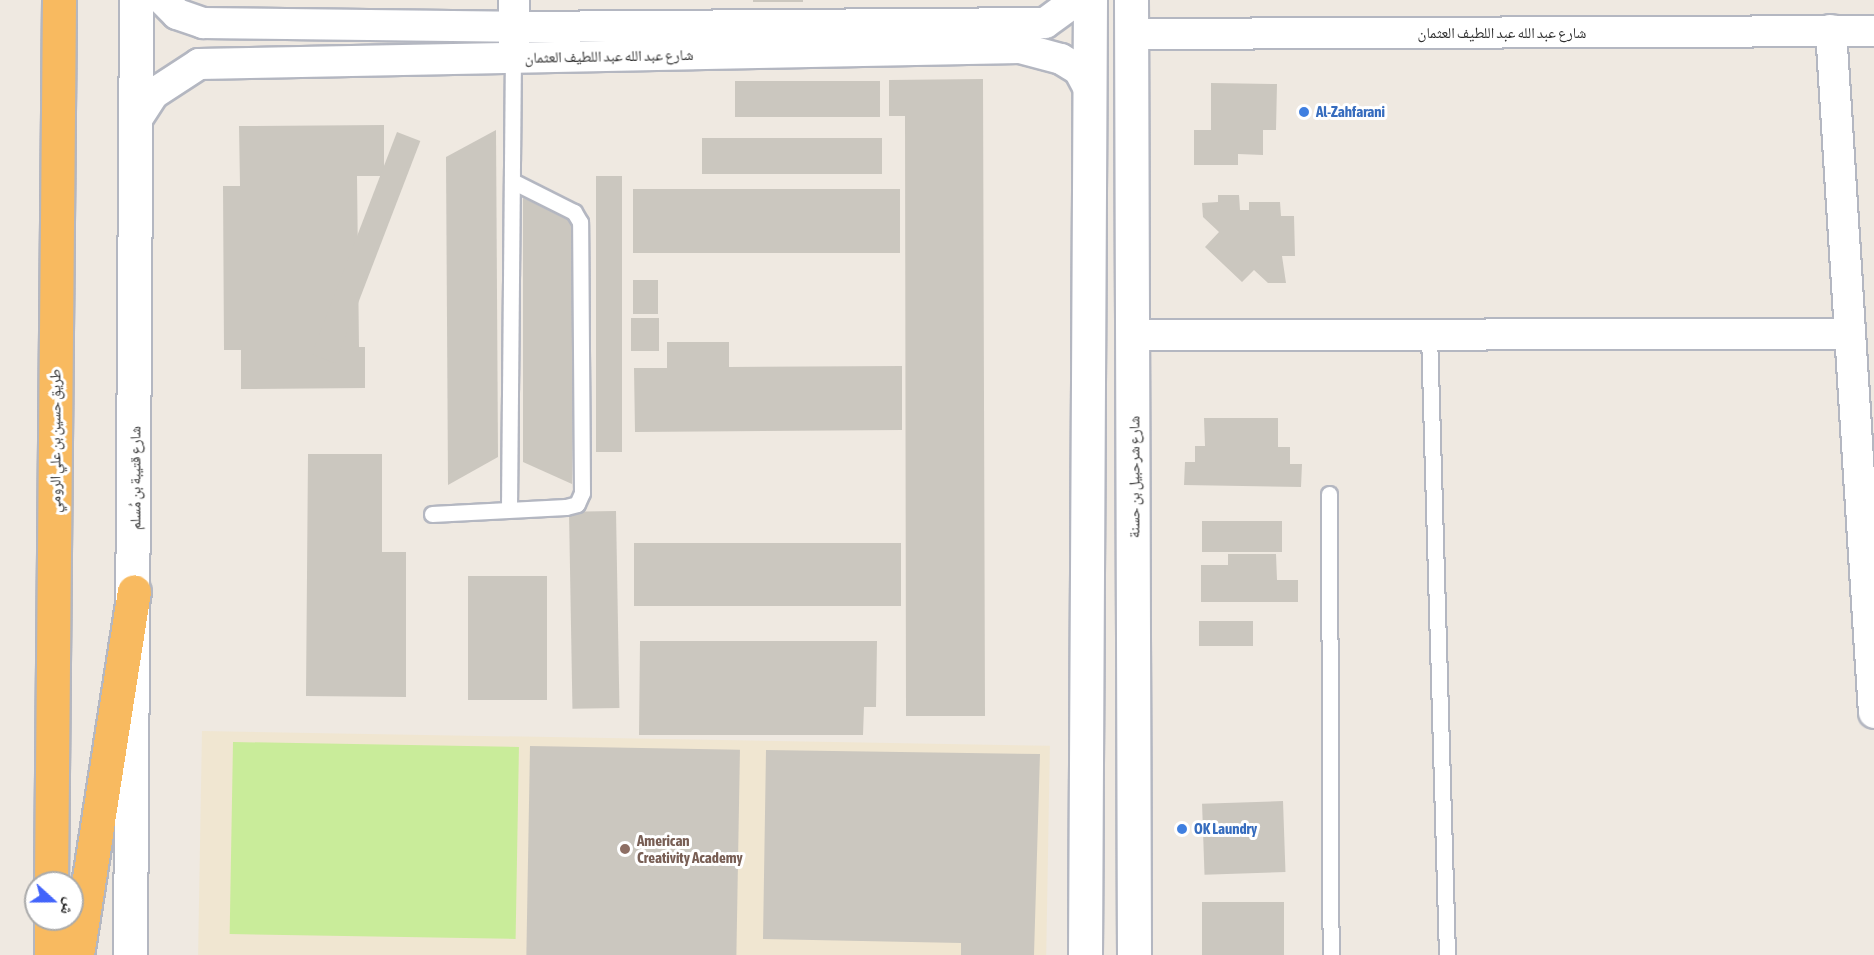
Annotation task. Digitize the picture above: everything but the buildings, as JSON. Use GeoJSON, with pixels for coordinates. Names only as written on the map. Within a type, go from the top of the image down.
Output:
{"type":"FeatureCollection","features":[{"type":"Feature","properties":{"kind":"highway","name":"طريق حسين بن علي الرومي"},"geometry":{"type":"LineString","coordinates":[[51,871],[59,0]]}},
{"type":"Feature","properties":{"kind":"highway"},"geometry":{"type":"LineString","coordinates":[[77,955],[134,591]]}},
{"type":"Feature","properties":{"kind":"highway"},"geometry":{"type":"LineString","coordinates":[[51,931],[51,955]]}},
{"type":"Feature","properties":{"kind":"street","name":"شارع قتيبة بن مُسلم"},"geometry":{"type":"LineString","coordinates":[[130,955],[136,0]]}},
{"type":"Feature","properties":{"kind":"street","name":"شارع عبد الله عبد اللطيف العثمان"},"geometry":{"type":"LineString","coordinates":[[163,0],[177,14],[203,23],[514,14],[1045,23],[1077,0]]}},
{"type":"Feature","properties":{"kind":"street"},"geometry":{"type":"LineString","coordinates":[[1086,955],[1090,0]]}},
{"type":"Feature","properties":{"kind":"street","name":"شارع شرحبيل بن حسنة"},"geometry":{"type":"LineString","coordinates":[[1131,0],[1134,335],[1134,955]]}},
{"type":"Feature","properties":{"kind":"street"},"geometry":{"type":"LineString","coordinates":[[513,58],[514,14]]}},
{"type":"Feature","properties":{"kind":"street"},"geometry":{"type":"LineString","coordinates":[[1831,30],[1874,713]]}},
{"type":"Feature","properties":{"kind":"street","name":"شارع عبد الله عبد اللطيف العثمان"},"geometry":{"type":"LineString","coordinates":[[1131,34],[1874,31]]}},
{"type":"Feature","properties":{"kind":"street","name":"شارع عبد الله عبد اللطيف العثمان"},"geometry":{"type":"LineString","coordinates":[[135,122],[153,94],[198,64],[1020,48],[1061,59],[1079,70],[1090,91]]}},
{"type":"Feature","properties":{"kind":"street"},"geometry":{"type":"LineString","coordinates":[[1134,335],[1849,334]]}},
{"type":"Feature","properties":{"kind":"lane"},"geometry":{"type":"LineString","coordinates":[[509,509],[516,183],[513,58]]}},
{"type":"Feature","properties":{"kind":"lane"},"geometry":{"type":"LineString","coordinates":[[432,514],[566,507],[577,504],[582,493],[580,222],[574,212],[516,183]]}},
{"type":"Feature","properties":{"kind":"lane"},"geometry":{"type":"LineString","coordinates":[[1429,334],[1447,955]]}},
{"type":"Feature","properties":{"kind":"lane"},"geometry":{"type":"LineString","coordinates":[[1329,495],[1332,955]]}},
{"type":"Feature","properties":{"kind":"shaded area","name":"American Creativity Academy"},"geometry":{"type":"Polygon","coordinates":[[[202,731],[1050,746],[1046,955],[198,955],[202,731]]]}},
{"type":"Feature","properties":{"kind":"green space"},"geometry":{"type":"Polygon","coordinates":[[[233,742],[519,747],[516,939],[230,934],[233,742]]]}},
{"type":"Feature","properties":{"kind":"place","name":"Al-Zahfarani"},"geometry":{"type":"Point","coordinates":[1304,112]}},
{"type":"Feature","properties":{"kind":"place","name":"OK Laundry"},"geometry":{"type":"Point","coordinates":[1182,829]}},
{"type":"Feature","properties":{"kind":"place","name":"American Creativity Academy"},"geometry":{"type":"Point","coordinates":[625,849]}}]}
